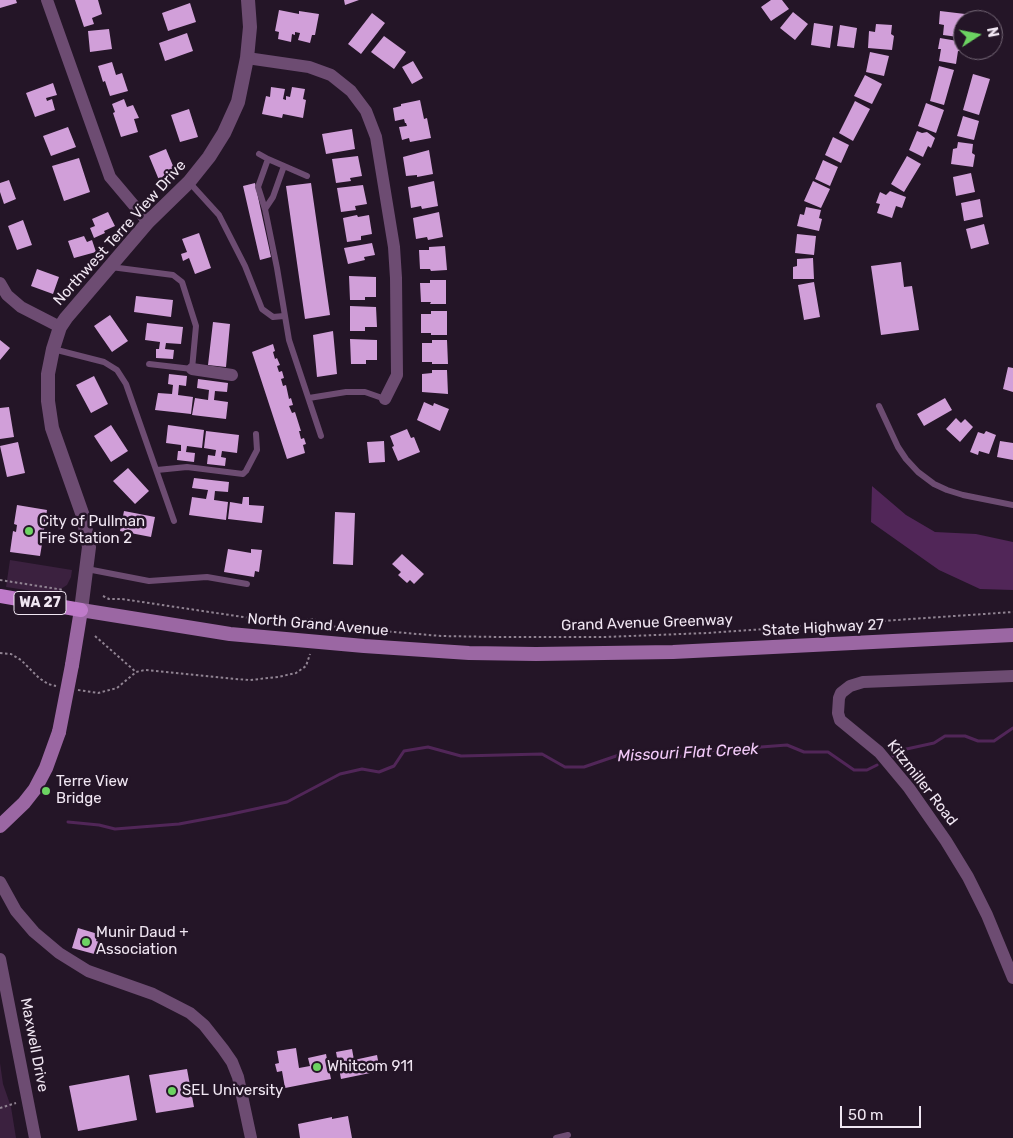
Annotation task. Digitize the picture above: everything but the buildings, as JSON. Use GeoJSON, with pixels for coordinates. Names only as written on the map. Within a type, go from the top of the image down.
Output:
{"type":"FeatureCollection","features":[{"type":"Feature","properties":{"kind":"main road","name":"North Grand Avenue"},"geometry":{"type":"LineString","coordinates":[[0,596],[230,634],[364,646],[479,653],[635,653]]}},
{"type":"Feature","properties":{"kind":"main road"},"geometry":{"type":"LineString","coordinates":[[0,826],[24,803],[35,789],[46,768],[58,732],[81,610]]}},
{"type":"Feature","properties":{"kind":"main road","name":"State Highway 27"},"geometry":{"type":"LineString","coordinates":[[635,653],[1013,635]]}},
{"type":"Feature","properties":{"kind":"street"},"geometry":{"type":"LineString","coordinates":[[47,0],[110,177],[148,222]]}},
{"type":"Feature","properties":{"kind":"street","name":"Northwest Terre View Drive"},"geometry":{"type":"LineString","coordinates":[[81,610],[89,547],[83,516],[52,428],[48,374],[53,349],[60,327],[148,222],[190,182],[224,133],[238,102],[247,58],[250,27],[248,0]]}},
{"type":"Feature","properties":{"kind":"street"},"geometry":{"type":"LineString","coordinates":[[247,58],[309,66],[331,76],[352,91],[366,111],[376,137],[396,262],[397,375],[385,399]]}},
{"type":"Feature","properties":{"kind":"street"},"geometry":{"type":"LineString","coordinates":[[0,282],[7,295],[21,307],[60,327]]}},
{"type":"Feature","properties":{"kind":"street"},"geometry":{"type":"LineString","coordinates":[[192,369],[232,375]]}},
{"type":"Feature","properties":{"kind":"street","name":"Kitzmiller Road"},"geometry":{"type":"LineString","coordinates":[[1013,676],[864,682],[850,686],[841,693],[838,713],[840,720],[879,752],[909,788],[946,841],[968,877],[987,915],[1013,978]]}},
{"type":"Feature","properties":{"kind":"street"},"geometry":{"type":"LineString","coordinates":[[0,882],[16,911],[34,932],[59,953],[88,970],[153,994],[190,1013],[204,1025],[232,1062],[238,1077],[251,1138]]}},
{"type":"Feature","properties":{"kind":"street","name":"Maxwell Drive"},"geometry":{"type":"LineString","coordinates":[[0,959],[35,1138]]}},
{"type":"Feature","properties":{"kind":"lane"},"geometry":{"type":"LineString","coordinates":[[259,154],[307,176]]}},
{"type":"Feature","properties":{"kind":"lane"},"geometry":{"type":"LineString","coordinates":[[268,159],[258,187],[265,209],[277,268],[289,340],[321,436]]}},
{"type":"Feature","properties":{"kind":"lane"},"geometry":{"type":"LineString","coordinates":[[265,209],[273,197],[284,166]]}},
{"type":"Feature","properties":{"kind":"lane"},"geometry":{"type":"LineString","coordinates":[[190,182],[219,215],[245,266],[262,309],[272,317],[284,316]]}},
{"type":"Feature","properties":{"kind":"lane"},"geometry":{"type":"LineString","coordinates":[[110,267],[173,274],[182,282],[196,326],[192,369],[149,364]]}},
{"type":"Feature","properties":{"kind":"lane"},"geometry":{"type":"LineString","coordinates":[[53,349],[104,362],[117,370],[126,384],[174,521]]}},
{"type":"Feature","properties":{"kind":"lane"},"geometry":{"type":"LineString","coordinates":[[309,398],[346,392],[365,392],[385,399]]}},
{"type":"Feature","properties":{"kind":"lane"},"geometry":{"type":"LineString","coordinates":[[879,406],[898,447],[906,459],[918,472],[934,484],[964,495],[1013,505]]}},
{"type":"Feature","properties":{"kind":"lane"},"geometry":{"type":"LineString","coordinates":[[157,470],[187,467],[243,474],[257,450],[256,434]]}},
{"type":"Feature","properties":{"kind":"lane"},"geometry":{"type":"LineString","coordinates":[[87,569],[149,580],[207,578],[247,584]]}},
{"type":"Feature","properties":{"kind":"lane"},"geometry":{"type":"LineString","coordinates":[[556,1138],[568,1135]]}},
{"type":"Feature","properties":{"kind":"path"},"geometry":{"type":"LineString","coordinates":[[0,580],[64,590]]}},
{"type":"Feature","properties":{"kind":"path","name":"Grand Avenue Greenway"},"geometry":{"type":"LineString","coordinates":[[103,596],[109,599],[122,599],[270,621],[287,622],[313,619],[336,627],[441,636],[605,637],[841,625],[1013,612]]}},
{"type":"Feature","properties":{"kind":"path"},"geometry":{"type":"LineString","coordinates":[[95,636],[136,672],[144,670],[235,679],[260,679],[296,672],[306,666],[310,653]]}},
{"type":"Feature","properties":{"kind":"path"},"geometry":{"type":"LineString","coordinates":[[0,1108],[29,1101]]}},
{"type":"Feature","properties":{"kind":"shaded area"},"geometry":{"type":"Polygon","coordinates":[[[872,486],[906,515],[935,532],[976,534],[1013,542],[1013,590],[980,589],[939,570],[871,522],[872,486]]]}},
{"type":"Feature","properties":{"kind":"shaded area"},"geometry":{"type":"Polygon","coordinates":[[[10,560],[72,570],[71,577],[67,585],[53,594],[6,587],[10,560]]]}},
{"type":"Feature","properties":{"kind":"shaded area"},"geometry":{"type":"Polygon","coordinates":[[[0,1063],[3,1084],[11,1107],[16,1138],[0,1138],[0,1063]]]}},
{"type":"Feature","properties":{"kind":"waterway","name":"Missouri Flat Creek"},"geometry":{"type":"LineString","coordinates":[[893,756],[902,750],[934,743],[945,736],[965,736],[978,741],[994,741],[1013,728]]}},
{"type":"Feature","properties":{"kind":"waterway","name":"Missouri Flat Creek"},"geometry":{"type":"LineString","coordinates":[[68,822],[99,825],[115,829],[179,824],[227,815],[287,802],[340,774],[362,769],[379,772],[394,766],[404,751],[428,747],[461,756],[542,754],[565,767],[584,767],[619,755],[678,757],[698,752],[719,750],[733,754],[761,747],[787,745],[804,752],[828,752],[854,770],[867,770],[877,765]]}},
{"type":"Feature","properties":{"kind":"place","name":"City of Pullman Fire Station 2"},"geometry":{"type":"Point","coordinates":[29,531]}},
{"type":"Feature","properties":{"kind":"place","name":"Terre View Bridge"},"geometry":{"type":"Point","coordinates":[46,791]}},
{"type":"Feature","properties":{"kind":"place","name":"Munir Daud + Association"},"geometry":{"type":"Point","coordinates":[86,942]}},
{"type":"Feature","properties":{"kind":"place","name":"Whitcom 911"},"geometry":{"type":"Point","coordinates":[317,1067]}},
{"type":"Feature","properties":{"kind":"place","name":"SEL University"},"geometry":{"type":"Point","coordinates":[172,1091]}}]}
